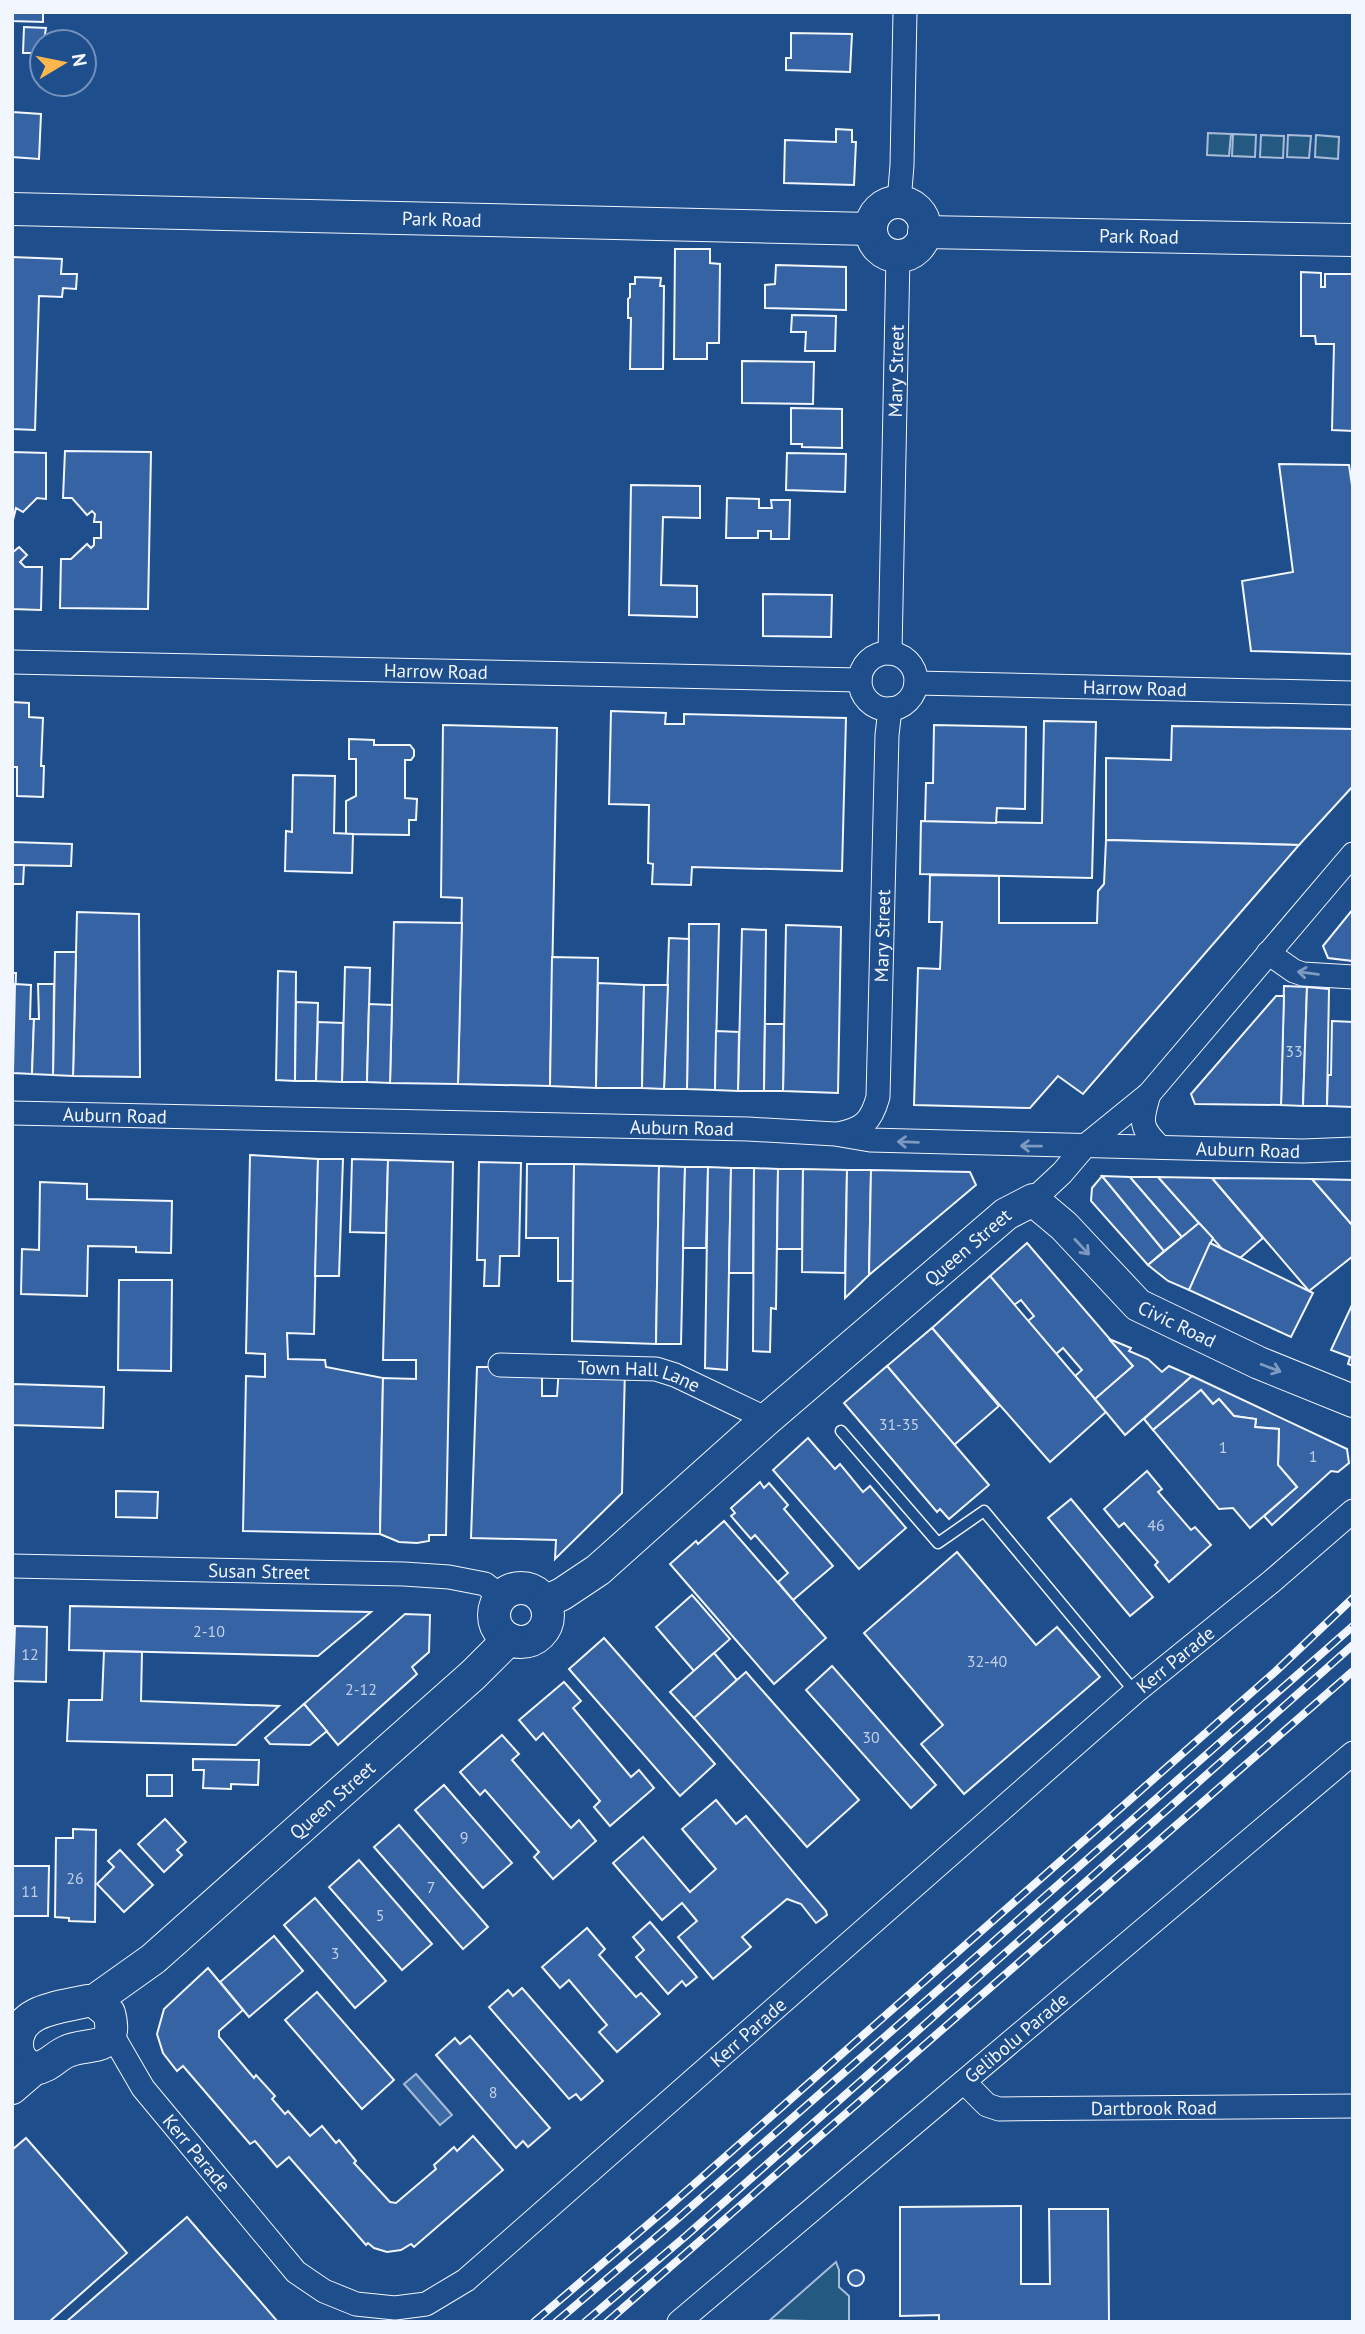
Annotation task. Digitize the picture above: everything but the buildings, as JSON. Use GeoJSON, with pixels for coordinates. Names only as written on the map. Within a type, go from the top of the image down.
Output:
{"type":"FeatureCollection","features":[{"type":"Feature","properties":{"kind":"street"},"geometry":{"type":"LineString","coordinates":[[899,202],[905,12]]}},
{"type":"Feature","properties":{"kind":"street"},"geometry":{"type":"LineString","coordinates":[[899,202],[915,209],[921,215],[925,232],[916,250],[898,256],[887,254],[878,248],[871,229],[872,220],[883,207],[899,202]]}},
{"type":"Feature","properties":{"kind":"street","name":"Park Road"},"geometry":{"type":"LineString","coordinates":[[12,209],[871,229]]}},
{"type":"Feature","properties":{"kind":"street","name":"Park Road"},"geometry":{"type":"LineString","coordinates":[[925,232],[1353,240]]}},
{"type":"Feature","properties":{"kind":"street","name":"Mary Street"},"geometry":{"type":"LineString","coordinates":[[890,653],[898,256]]}},
{"type":"Feature","properties":{"kind":"street"},"geometry":{"type":"LineString","coordinates":[[890,653],[909,663],[916,683],[908,701],[900,707],[890,709],[878,707],[868,701],[860,680],[863,669],[870,660],[879,654],[890,653]]}},
{"type":"Feature","properties":{"kind":"street","name":"Harrow Road"},"geometry":{"type":"LineString","coordinates":[[12,662],[860,680]]}},
{"type":"Feature","properties":{"kind":"street","name":"Harrow Road"},"geometry":{"type":"LineString","coordinates":[[916,683],[1353,694]]}},
{"type":"Feature","properties":{"kind":"street","name":"Mary Street"},"geometry":{"type":"LineString","coordinates":[[835,1134],[855,1130],[866,1122],[873,1115],[878,1097],[887,735],[890,709]]}},
{"type":"Feature","properties":{"kind":"street","name":"Queen Street"},"geometry":{"type":"LineString","coordinates":[[545,1602],[597,1570],[767,1419],[1006,1214],[1033,1200],[1062,1173],[1085,1146],[1149,1094],[1353,854]]}},
{"type":"Feature","properties":{"kind":"street"},"geometry":{"type":"LineString","coordinates":[[1268,953],[1303,974],[1353,977]]}},
{"type":"Feature","properties":{"kind":"street"},"geometry":{"type":"LineString","coordinates":[[1149,1094],[1142,1116],[1143,1126],[1147,1135],[1160,1147]]}},
{"type":"Feature","properties":{"kind":"street","name":"Auburn Road"},"geometry":{"type":"LineString","coordinates":[[12,1113],[748,1129],[835,1134],[870,1140],[1085,1146],[1303,1151],[1353,1149]]}},
{"type":"Feature","properties":{"kind":"street","name":"Civic Road"},"geometry":{"type":"LineString","coordinates":[[1033,1200],[1063,1226],[1138,1305],[1259,1363],[1353,1401]]}},
{"type":"Feature","properties":{"kind":"street","name":"Town Hall Lane"},"geometry":{"type":"LineString","coordinates":[[500,1365],[656,1369],[675,1375],[767,1419]]}},
{"type":"Feature","properties":{"kind":"street","name":"Kerr Parade"},"geometry":{"type":"LineString","coordinates":[[100,2023],[143,2088],[296,2272],[324,2291],[356,2304],[395,2308],[426,2304],[466,2280],[1135,1692],[1271,1582],[1353,1511]]}},
{"type":"Feature","properties":{"kind":"street","name":"Susan Street"},"geometry":{"type":"LineString","coordinates":[[12,1566],[449,1577],[485,1584],[502,1597]]}},
{"type":"Feature","properties":{"kind":"street"},"geometry":{"type":"LineString","coordinates":[[524,1588],[540,1595],[545,1602],[547,1621],[543,1630],[528,1641],[518,1642],[502,1634],[494,1611],[502,1597],[508,1591],[524,1588]]}},
{"type":"Feature","properties":{"kind":"street","name":"Queen Street"},"geometry":{"type":"LineString","coordinates":[[100,2023],[153,1959],[509,1639]]}},
{"type":"Feature","properties":{"kind":"street","name":"Gelibolu Parade"},"geometry":{"type":"LineString","coordinates":[[679,2322],[1353,1753]]}},
{"type":"Feature","properties":{"kind":"street"},"geometry":{"type":"LineString","coordinates":[[51,2008],[25,2021],[19,2030],[17,2060],[50,2065],[100,2023]]}},
{"type":"Feature","properties":{"kind":"street"},"geometry":{"type":"LineString","coordinates":[[12,2010],[51,2008],[100,2023]]}},
{"type":"Feature","properties":{"kind":"street","name":"Dartbrook Road"},"geometry":{"type":"LineString","coordinates":[[964,2082],[988,2105],[999,2109],[1350,2102]]}},
{"type":"Feature","properties":{"kind":"lane"},"geometry":{"type":"LineString","coordinates":[[841,1431],[938,1543],[984,1511],[1135,1692]]}},
{"type":"Feature","properties":{"kind":"shaded area"},"geometry":{"type":"Polygon","coordinates":[[[1208,133],[1231,134],[1229,156],[1207,155],[1208,133]]]}},
{"type":"Feature","properties":{"kind":"shaded area"},"geometry":{"type":"Polygon","coordinates":[[[1233,134],[1256,135],[1255,157],[1232,156],[1233,134]]]}},
{"type":"Feature","properties":{"kind":"shaded area"},"geometry":{"type":"Polygon","coordinates":[[[1261,135],[1284,136],[1283,158],[1260,157],[1261,135]]]}},
{"type":"Feature","properties":{"kind":"shaded area"},"geometry":{"type":"Polygon","coordinates":[[[1288,135],[1311,136],[1309,158],[1287,157],[1288,135]]]}},
{"type":"Feature","properties":{"kind":"shaded area"},"geometry":{"type":"Polygon","coordinates":[[[1316,135],[1339,137],[1338,159],[1315,157],[1316,135]]]}},
{"type":"Feature","properties":{"kind":"shaded area"},"geometry":{"type":"Polygon","coordinates":[[[416,2074],[452,2115],[440,2125],[404,2084],[416,2074]]]}},
{"type":"Feature","properties":{"kind":"shaded area"},"geometry":{"type":"Polygon","coordinates":[[[836,2262],[839,2287],[849,2296],[849,2322],[770,2320],[836,2262]]]}},
{"type":"Feature","properties":{"kind":"railway"},"geometry":{"type":"LineString","coordinates":[[534,2322],[666,2209],[1276,1671],[1353,1598]]}},
{"type":"Feature","properties":{"kind":"railway"},"geometry":{"type":"LineString","coordinates":[[556,2322],[675,2221],[1353,1626]]}},
{"type":"Feature","properties":{"kind":"railway"},"geometry":{"type":"LineString","coordinates":[[585,2322],[687,2235],[1353,1645]]}},
{"type":"Feature","properties":{"kind":"railway"},"geometry":{"type":"LineString","coordinates":[[607,2322],[1353,1671]]}}]}
